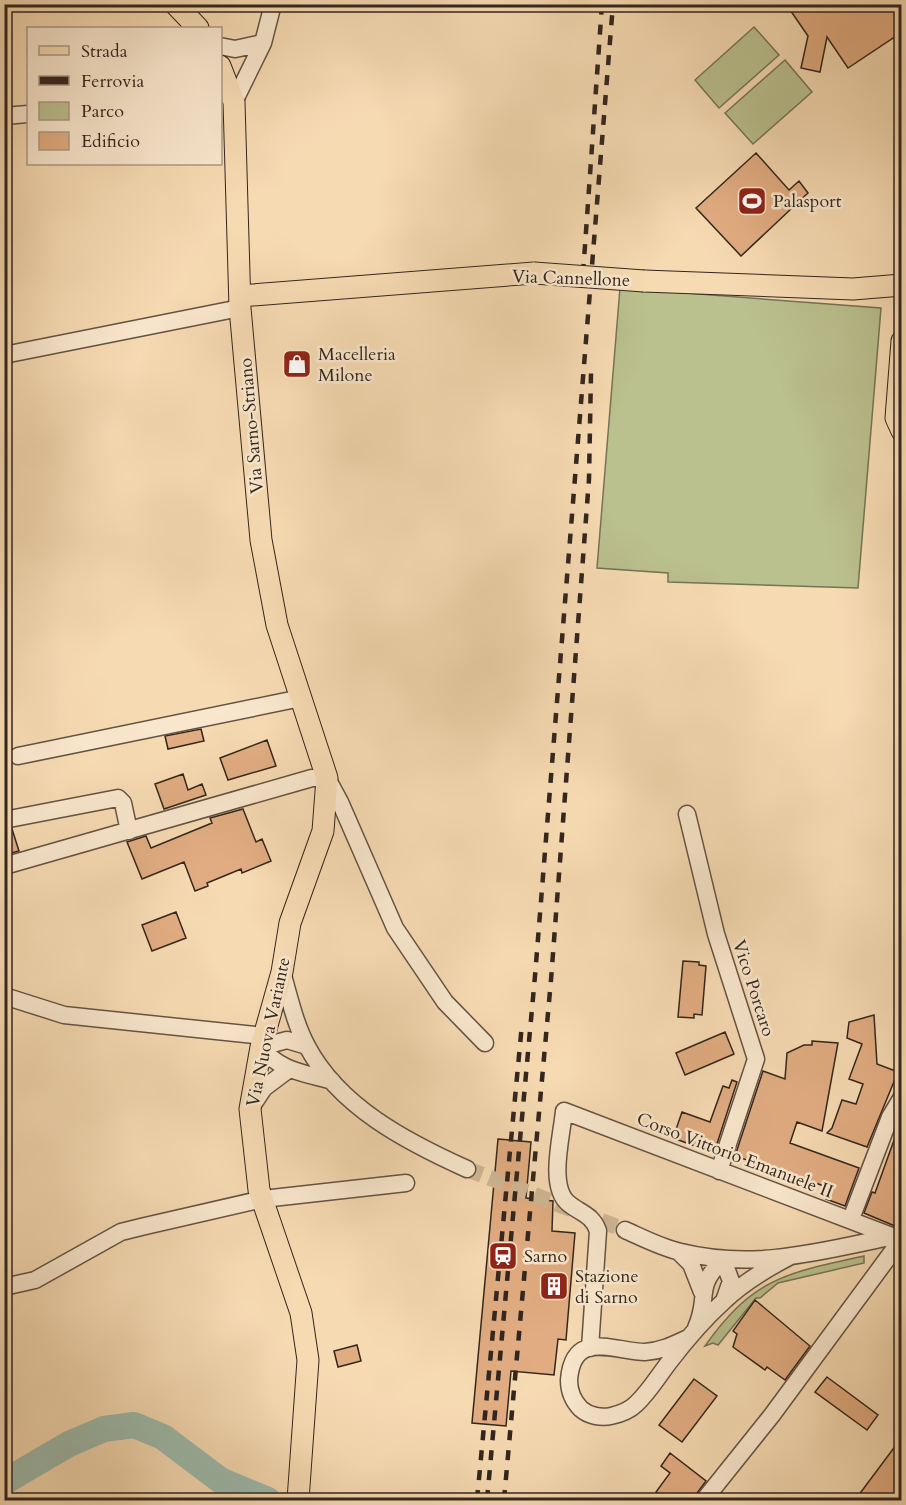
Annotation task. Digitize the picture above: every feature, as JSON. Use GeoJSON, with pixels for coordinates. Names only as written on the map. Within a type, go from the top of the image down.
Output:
{"type":"FeatureCollection","features":[{"type":"Feature","properties":{"kind":"main road"},"geometry":{"type":"LineString","coordinates":[[176,4],[197,27]]}},
{"type":"Feature","properties":{"kind":"main road","name":"Via Sarno-Striano"},"geometry":{"type":"LineString","coordinates":[[222,71],[234,102],[240,302],[261,540],[277,625],[327,778]]}},
{"type":"Feature","properties":{"kind":"main road","name":"Via Cannellone"},"geometry":{"type":"LineString","coordinates":[[240,302],[534,273],[644,281],[853,290],[902,285]]}},
{"type":"Feature","properties":{"kind":"main road"},"geometry":{"type":"LineString","coordinates":[[902,341],[896,418],[902,431]]}},
{"type":"Feature","properties":{"kind":"main road","name":"Via Nuova Variante"},"geometry":{"type":"LineString","coordinates":[[298,1500],[308,1360],[301,1313],[263,1199],[250,1109],[263,1042],[282,972],[290,923],[323,831],[327,778]]}},
{"type":"Feature","properties":{"kind":"street"},"geometry":{"type":"LineString","coordinates":[[234,102],[263,43],[273,4]]}},
{"type":"Feature","properties":{"kind":"street"},"geometry":{"type":"LineString","coordinates":[[222,46],[235,49],[263,43]]}},
{"type":"Feature","properties":{"kind":"street"},"geometry":{"type":"LineString","coordinates":[[222,67],[245,47]]}},
{"type":"Feature","properties":{"kind":"street"},"geometry":{"type":"LineString","coordinates":[[222,68],[236,71],[253,63]]}},
{"type":"Feature","properties":{"kind":"street"},"geometry":{"type":"LineString","coordinates":[[4,116],[27,114]]}},
{"type":"Feature","properties":{"kind":"street"},"geometry":{"type":"LineString","coordinates":[[4,355],[240,302]]}},
{"type":"Feature","properties":{"kind":"street"},"geometry":{"type":"LineString","coordinates":[[18,756],[301,698]]}},
{"type":"Feature","properties":{"kind":"street"},"geometry":{"type":"LineString","coordinates":[[4,866],[312,778],[327,778],[340,802],[395,928],[445,1002],[485,1042]]}},
{"type":"Feature","properties":{"kind":"street"},"geometry":{"type":"LineString","coordinates":[[4,820],[118,798],[123,803],[129,831]]}},
{"type":"Feature","properties":{"kind":"street","name":"Vico Porcaro"},"geometry":{"type":"LineString","coordinates":[[687,814],[716,934],[756,1059],[719,1171]]}},
{"type":"Feature","properties":{"kind":"street"},"geometry":{"type":"LineString","coordinates":[[282,972],[307,1046],[332,1081],[354,1102],[416,1146],[467,1169]]}},
{"type":"Feature","properties":{"kind":"street"},"geometry":{"type":"LineString","coordinates":[[4,996],[64,1015],[263,1042],[287,1040],[307,1046]]}},
{"type":"Feature","properties":{"kind":"street"},"geometry":{"type":"LineString","coordinates":[[263,1042],[270,1059],[288,1070],[332,1081]]}},
{"type":"Feature","properties":{"kind":"street"},"geometry":{"type":"LineString","coordinates":[[250,1109],[264,1088],[288,1070]]}},
{"type":"Feature","properties":{"kind":"street"},"geometry":{"type":"LineString","coordinates":[[847,1246],[850,1219],[890,1118],[902,1097]]}},
{"type":"Feature","properties":{"kind":"street","name":"Corso Vittorio Emanuele II"},"geometry":{"type":"LineString","coordinates":[[590,1348],[598,1231],[591,1218],[568,1203],[558,1190],[557,1177],[564,1111],[850,1219],[897,1239]]}},
{"type":"Feature","properties":{"kind":"street"},"geometry":{"type":"LineString","coordinates":[[4,1287],[34,1280],[121,1232],[263,1199],[406,1184]]}},
{"type":"Feature","properties":{"kind":"street"},"geometry":{"type":"LineString","coordinates":[[625,1230],[680,1252],[723,1260],[766,1261],[897,1239]]}},
{"type":"Feature","properties":{"kind":"street"},"geometry":{"type":"LineString","coordinates":[[704,1500],[772,1415],[897,1239]]}},
{"type":"Feature","properties":{"kind":"street"},"geometry":{"type":"LineString","coordinates":[[680,1252],[691,1264],[702,1292]]}},
{"type":"Feature","properties":{"kind":"street"},"geometry":{"type":"LineString","coordinates":[[723,1260],[710,1272],[702,1292],[701,1316],[691,1335],[662,1350],[652,1351],[605,1345],[590,1348],[573,1364],[569,1389],[572,1398],[585,1412],[610,1416],[635,1405],[691,1335],[723,1301],[760,1272],[789,1257]]}},
{"type":"Feature","properties":{"kind":"street"},"geometry":{"type":"LineString","coordinates":[[723,1260],[731,1281],[723,1301]]}},
{"type":"Feature","properties":{"kind":"green space"},"geometry":{"type":"Polygon","coordinates":[[[754,27],[779,55],[719,108],[695,80],[754,27]]]}},
{"type":"Feature","properties":{"kind":"green space"},"geometry":{"type":"Polygon","coordinates":[[[785,60],[812,92],[753,144],[725,113],[785,60]]]}},
{"type":"Feature","properties":{"kind":"green space"},"geometry":{"type":"Polygon","coordinates":[[[620,288],[881,308],[858,588],[668,582],[668,573],[597,568],[620,288]]]}},
{"type":"Feature","properties":{"kind":"green space"},"geometry":{"type":"Polygon","coordinates":[[[864,1256],[864,1263],[778,1283],[760,1298],[756,1298],[718,1345],[713,1343],[705,1346],[722,1323],[739,1306],[773,1282],[813,1268],[864,1256]]]}},
{"type":"Feature","properties":{"kind":"building"},"geometry":{"type":"Polygon","coordinates":[[[786,4],[902,4],[902,32],[848,68],[827,37],[820,72],[801,68],[808,36],[786,4]]]}},
{"type":"Feature","properties":{"kind":"building","name":"Palasport"},"geometry":{"type":"Polygon","coordinates":[[[756,153],[789,190],[799,181],[808,193],[741,256],[696,208],[756,153]]]}},
{"type":"Feature","properties":{"kind":"building"},"geometry":{"type":"Polygon","coordinates":[[[201,729],[204,741],[168,749],[165,736],[201,729]]]}},
{"type":"Feature","properties":{"kind":"building"},"geometry":{"type":"Polygon","coordinates":[[[267,740],[276,766],[228,780],[220,758],[267,740]]]}},
{"type":"Feature","properties":{"kind":"building"},"geometry":{"type":"Polygon","coordinates":[[[183,774],[188,790],[202,784],[206,795],[164,809],[155,784],[183,774]]]}},
{"type":"Feature","properties":{"kind":"building"},"geometry":{"type":"Polygon","coordinates":[[[243,809],[256,842],[262,839],[271,861],[242,873],[241,869],[207,883],[208,886],[195,891],[184,862],[142,879],[127,842],[146,836],[151,848],[212,823],[210,818],[243,809]]]}},
{"type":"Feature","properties":{"kind":"building"},"geometry":{"type":"Polygon","coordinates":[[[12,829],[19,851],[4,855],[4,830],[12,829]]]}},
{"type":"Feature","properties":{"kind":"building"},"geometry":{"type":"Polygon","coordinates":[[[176,912],[186,938],[152,951],[142,925],[176,912]]]}},
{"type":"Feature","properties":{"kind":"building"},"geometry":{"type":"Polygon","coordinates":[[[683,961],[699,962],[699,965],[706,966],[702,1015],[694,1014],[694,1018],[678,1017],[683,961]]]}},
{"type":"Feature","properties":{"kind":"building"},"geometry":{"type":"Polygon","coordinates":[[[874,1015],[877,1064],[898,1072],[867,1147],[827,1133],[832,1128],[842,1100],[856,1104],[863,1084],[849,1079],[862,1044],[847,1038],[849,1022],[874,1015]]]}},
{"type":"Feature","properties":{"kind":"building"},"geometry":{"type":"Polygon","coordinates":[[[725,1032],[734,1054],[685,1075],[676,1053],[725,1032]]]}},
{"type":"Feature","properties":{"kind":"building"},"geometry":{"type":"Polygon","coordinates":[[[812,1041],[838,1043],[822,1131],[797,1122],[790,1143],[859,1168],[845,1206],[826,1199],[829,1190],[823,1188],[824,1186],[735,1156],[763,1071],[785,1079],[787,1053],[804,1045],[812,1045],[812,1041]]]}},
{"type":"Feature","properties":{"kind":"building"},"geometry":{"type":"Polygon","coordinates":[[[732,1080],[737,1082],[714,1153],[673,1138],[682,1112],[710,1122],[723,1086],[729,1088],[732,1080]]]}},
{"type":"Feature","properties":{"kind":"building"},"geometry":{"type":"Polygon","coordinates":[[[902,1118],[902,1229],[864,1213],[872,1192],[875,1193],[902,1118]]]}},
{"type":"Feature","properties":{"kind":"building"},"geometry":{"type":"Polygon","coordinates":[[[498,1139],[531,1142],[526,1198],[553,1201],[552,1231],[575,1233],[566,1340],[558,1339],[554,1375],[511,1371],[506,1426],[472,1423],[498,1139]]]}},
{"type":"Feature","properties":{"kind":"building"},"geometry":{"type":"Polygon","coordinates":[[[755,1300],[810,1346],[785,1380],[767,1367],[765,1370],[733,1347],[737,1334],[733,1331],[755,1300]]]}},
{"type":"Feature","properties":{"kind":"building"},"geometry":{"type":"Polygon","coordinates":[[[357,1345],[361,1361],[338,1367],[334,1351],[357,1345]]]}},
{"type":"Feature","properties":{"kind":"building"},"geometry":{"type":"Polygon","coordinates":[[[827,1377],[878,1415],[867,1430],[815,1392],[827,1377]]]}},
{"type":"Feature","properties":{"kind":"building"},"geometry":{"type":"Polygon","coordinates":[[[694,1379],[717,1396],[682,1442],[659,1425],[694,1379]]]}},
{"type":"Feature","properties":{"kind":"building"},"geometry":{"type":"Polygon","coordinates":[[[902,1437],[902,1493],[896,1500],[855,1500],[902,1437]]]}},
{"type":"Feature","properties":{"kind":"building"},"geometry":{"type":"Polygon","coordinates":[[[670,1453],[706,1481],[692,1500],[668,1500],[656,1492],[670,1473],[661,1466],[670,1453]]]}},
{"type":"Feature","properties":{"kind":"waterway"},"geometry":{"type":"LineString","coordinates":[[4,1482],[69,1444],[104,1429],[134,1425],[163,1437],[220,1480],[268,1500]]}},
{"type":"Feature","properties":{"kind":"tunnel"},"geometry":{"type":"LineString","coordinates":[[467,1169],[625,1230]]}},
{"type":"Feature","properties":{"kind":"railway"},"geometry":{"type":"LineString","coordinates":[[583,274],[602,4]]}},
{"type":"Feature","properties":{"kind":"railway"},"geometry":{"type":"LineString","coordinates":[[487,1500],[535,976],[613,4]]}},
{"type":"Feature","properties":{"kind":"railway"},"geometry":{"type":"LineString","coordinates":[[504,1500],[551,980],[589,479],[591,373]]}},
{"type":"Feature","properties":{"kind":"railway"},"geometry":{"type":"LineString","coordinates":[[477,1500],[522,1024]]}},
{"type":"Feature","properties":{"kind":"place","name":"Palasport"},"geometry":{"type":"Point","coordinates":[752,201]}},
{"type":"Feature","properties":{"kind":"place","name":"Macelleria Milone"},"geometry":{"type":"Point","coordinates":[297,364]}},
{"type":"Feature","properties":{"kind":"place","name":"Sarno"},"geometry":{"type":"Point","coordinates":[503,1256]}},
{"type":"Feature","properties":{"kind":"place","name":"Stazione di Sarno"},"geometry":{"type":"Point","coordinates":[554,1286]}}]}
